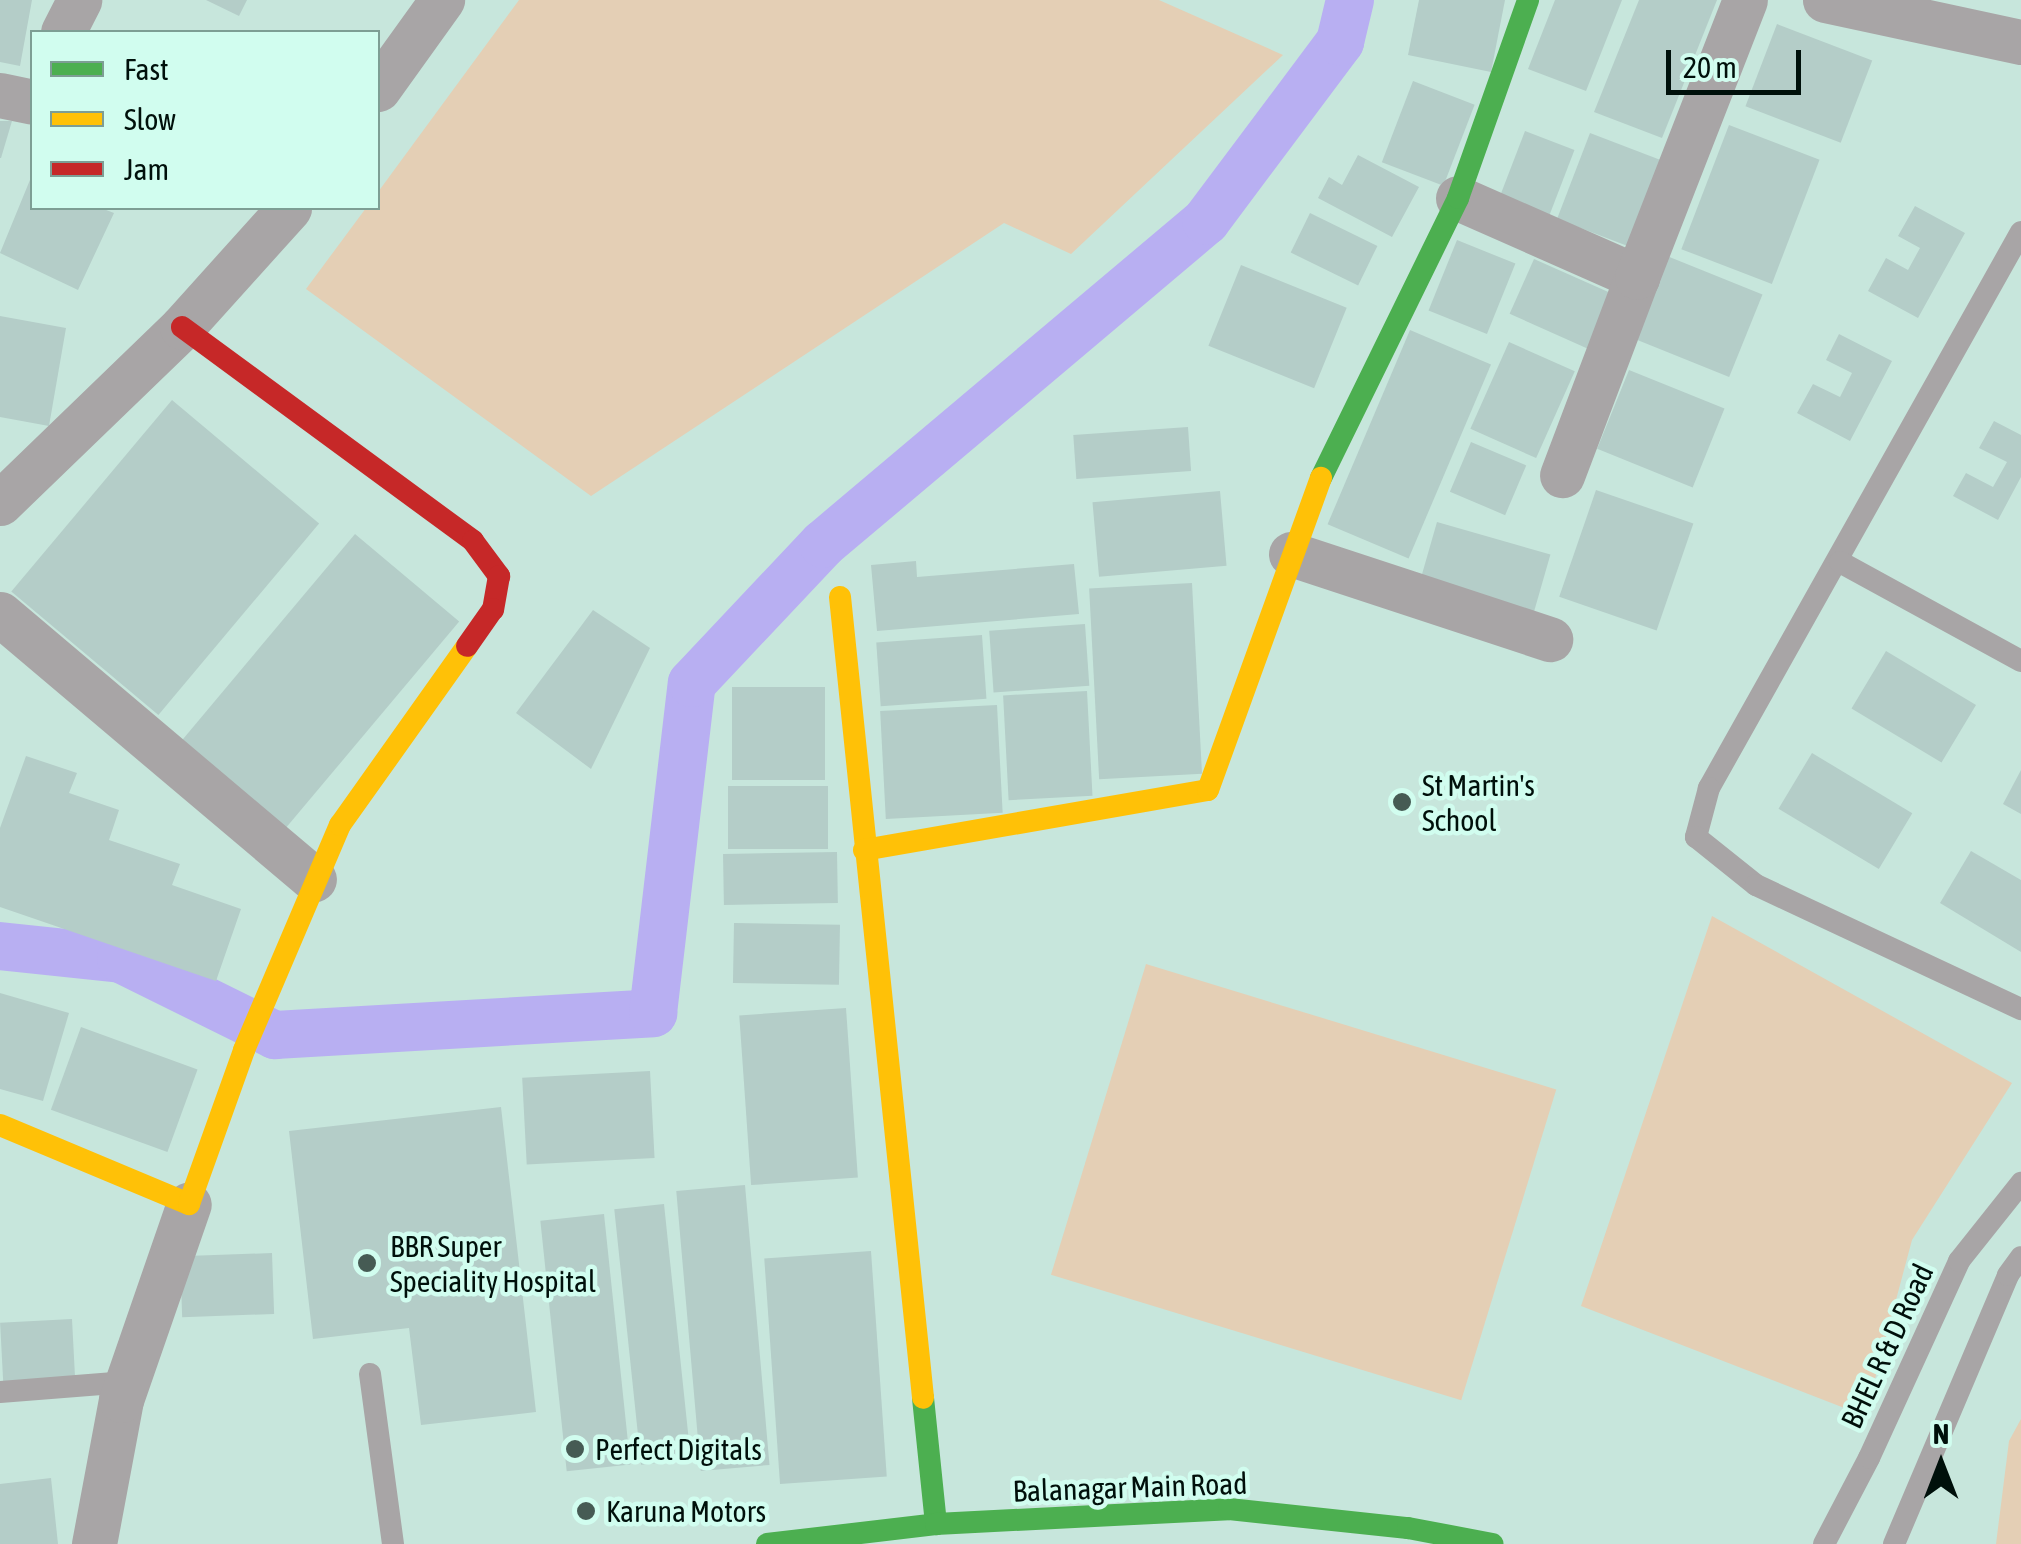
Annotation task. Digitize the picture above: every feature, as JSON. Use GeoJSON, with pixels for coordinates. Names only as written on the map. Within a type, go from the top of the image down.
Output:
{"type":"FeatureCollection","features":[{"type":"Feature","properties":{"kind":"street"},"geometry":{"type":"LineString","coordinates":[[64,30],[80,0]]}},
{"type":"Feature","properties":{"kind":"street"},"geometry":{"type":"LineString","coordinates":[[380,86],[442,0]]}},
{"type":"Feature","properties":{"kind":"street"},"geometry":{"type":"LineString","coordinates":[[864,850],[1208,790],[1310,497],[1458,198],[1528,0]]}},
{"type":"Feature","properties":{"kind":"street"},"geometry":{"type":"LineString","coordinates":[[1562,475],[1745,0]]}},
{"type":"Feature","properties":{"kind":"street"},"geometry":{"type":"LineString","coordinates":[[1825,0],[2021,42]]}},
{"type":"Feature","properties":{"kind":"street"},"geometry":{"type":"LineString","coordinates":[[1458,198],[1637,277]]}},
{"type":"Feature","properties":{"kind":"street"},"geometry":{"type":"LineString","coordinates":[[0,504],[182,327],[287,210]]}},
{"type":"Feature","properties":{"kind":"street"},"geometry":{"type":"LineString","coordinates":[[94,1544],[127,1382],[244,1050],[314,880],[340,825],[493,610],[499,576],[472,541],[182,327]]}},
{"type":"Feature","properties":{"kind":"street"},"geometry":{"type":"LineString","coordinates":[[1291,554],[1550,640]]}},
{"type":"Feature","properties":{"kind":"street"},"geometry":{"type":"LineString","coordinates":[[840,597],[936,1524]]}},
{"type":"Feature","properties":{"kind":"street"},"geometry":{"type":"LineString","coordinates":[[0,614],[314,880]]}},
{"type":"Feature","properties":{"kind":"street"},"geometry":{"type":"LineString","coordinates":[[0,1125],[189,1204]]}},
{"type":"Feature","properties":{"kind":"street","name":"Balanagar Main Road"},"geometry":{"type":"LineString","coordinates":[[768,1544],[936,1524],[1229,1509],[1408,1528],[1493,1544]]}},
{"type":"Feature","properties":{"kind":"lane"},"geometry":{"type":"LineString","coordinates":[[2021,232],[1840,562],[1710,788],[1696,837],[1756,885],[2021,1009]]}},
{"type":"Feature","properties":{"kind":"lane"},"geometry":{"type":"LineString","coordinates":[[1840,562],[2021,661]]}},
{"type":"Feature","properties":{"kind":"lane","name":"BHEL R & D Road"},"geometry":{"type":"LineString","coordinates":[[1824,1544],[1869,1458],[1959,1261],[2021,1183]]}},
{"type":"Feature","properties":{"kind":"lane"},"geometry":{"type":"LineString","coordinates":[[1894,1544],[2008,1275],[2021,1257]]}},
{"type":"Feature","properties":{"kind":"lane"},"geometry":{"type":"LineString","coordinates":[[370,1374],[393,1544]]}},
{"type":"Feature","properties":{"kind":"lane"},"geometry":{"type":"LineString","coordinates":[[0,1392],[127,1382]]}},
{"type":"Feature","properties":{"kind":"shaded area"},"geometry":{"type":"Polygon","coordinates":[[[519,0],[1159,0],[1283,55],[1071,254],[1004,223],[591,496],[306,289],[365,210],[380,210],[380,189],[519,0]]]}},
{"type":"Feature","properties":{"kind":"shaded area"},"geometry":{"type":"Polygon","coordinates":[[[1712,916],[2012,1083],[1912,1240],[1865,1416],[1581,1306],[1712,916]]]}},
{"type":"Feature","properties":{"kind":"shaded area"},"geometry":{"type":"Polygon","coordinates":[[[1146,964],[1556,1089],[1461,1400],[1051,1275],[1146,964]]]}},
{"type":"Feature","properties":{"kind":"shaded area"},"geometry":{"type":"Polygon","coordinates":[[[2021,1419],[2021,1544],[1996,1544],[2009,1441],[2021,1419]]]}},
{"type":"Feature","properties":{"kind":"building"},"geometry":{"type":"Polygon","coordinates":[[[0,0],[32,0],[20,66],[0,62],[0,0]]]}},
{"type":"Feature","properties":{"kind":"building"},"geometry":{"type":"Polygon","coordinates":[[[206,0],[247,0],[239,16],[206,0]]]}},
{"type":"Feature","properties":{"kind":"building"},"geometry":{"type":"Polygon","coordinates":[[[1419,0],[1505,0],[1491,72],[1408,55],[1419,0]]]}},
{"type":"Feature","properties":{"kind":"building"},"geometry":{"type":"Polygon","coordinates":[[[1555,0],[1622,0],[1586,91],[1528,69],[1555,0]]]}},
{"type":"Feature","properties":{"kind":"building"},"geometry":{"type":"Polygon","coordinates":[[[1639,0],[1717,0],[1662,138],[1594,112],[1639,0]]]}},
{"type":"Feature","properties":{"kind":"building"},"geometry":{"type":"Polygon","coordinates":[[[1777,24],[1872,61],[1841,143],[1745,106],[1777,24]]]}},
{"type":"Feature","properties":{"kind":"building"},"geometry":{"type":"Polygon","coordinates":[[[1413,81],[1475,105],[1443,186],[1382,162],[1413,81]]]}},
{"type":"Feature","properties":{"kind":"building"},"geometry":{"type":"Polygon","coordinates":[[[0,121],[12,121],[1,158],[0,158],[0,121]]]}},
{"type":"Feature","properties":{"kind":"building"},"geometry":{"type":"Polygon","coordinates":[[[1729,125],[1820,160],[1772,284],[1681,249],[1729,125]]]}},
{"type":"Feature","properties":{"kind":"building"},"geometry":{"type":"Polygon","coordinates":[[[1525,131],[1574,150],[1547,223],[1497,204],[1525,131]]]}},
{"type":"Feature","properties":{"kind":"building"},"geometry":{"type":"Polygon","coordinates":[[[1590,133],[1662,161],[1629,246],[1557,219],[1590,133]]]}},
{"type":"Feature","properties":{"kind":"building"},"geometry":{"type":"Polygon","coordinates":[[[1358,155],[1419,187],[1392,237],[1318,198],[1329,177],[1342,185],[1358,155]]]}},
{"type":"Feature","properties":{"kind":"building"},"geometry":{"type":"Polygon","coordinates":[[[30,180],[30,210],[114,213],[78,290],[0,253],[30,180]]]}},
{"type":"Feature","properties":{"kind":"building"},"geometry":{"type":"Polygon","coordinates":[[[1915,206],[1965,233],[1918,318],[1868,291],[1886,258],[1908,270],[1920,248],[1898,236],[1915,206]]]}},
{"type":"Feature","properties":{"kind":"building"},"geometry":{"type":"Polygon","coordinates":[[[1310,213],[1377,246],[1358,285],[1291,253],[1310,213]]]}},
{"type":"Feature","properties":{"kind":"building"},"geometry":{"type":"Polygon","coordinates":[[[1457,240],[1515,264],[1487,334],[1429,310],[1457,240]]]}},
{"type":"Feature","properties":{"kind":"building"},"geometry":{"type":"Polygon","coordinates":[[[1667,256],[1762,295],[1729,377],[1634,339],[1667,256]]]}},
{"type":"Feature","properties":{"kind":"building"},"geometry":{"type":"Polygon","coordinates":[[[1534,259],[1616,296],[1592,350],[1510,314],[1534,259]]]}},
{"type":"Feature","properties":{"kind":"building"},"geometry":{"type":"Polygon","coordinates":[[[1241,265],[1347,308],[1314,388],[1208,346],[1241,265]]]}},
{"type":"Feature","properties":{"kind":"building"},"geometry":{"type":"Polygon","coordinates":[[[0,316],[66,328],[49,426],[0,417],[0,316]]]}},
{"type":"Feature","properties":{"kind":"building"},"geometry":{"type":"Polygon","coordinates":[[[1410,330],[1491,364],[1409,559],[1328,524],[1410,330]]]}},
{"type":"Feature","properties":{"kind":"building"},"geometry":{"type":"Polygon","coordinates":[[[1839,334],[1892,361],[1850,441],[1797,413],[1813,384],[1840,397],[1852,373],[1826,360],[1839,334]]]}},
{"type":"Feature","properties":{"kind":"building"},"geometry":{"type":"Polygon","coordinates":[[[1509,342],[1575,371],[1536,458],[1470,429],[1509,342]]]}},
{"type":"Feature","properties":{"kind":"building"},"geometry":{"type":"Polygon","coordinates":[[[1629,370],[1724,409],[1693,487],[1597,449],[1629,370]]]}},
{"type":"Feature","properties":{"kind":"building"},"geometry":{"type":"Polygon","coordinates":[[[172,400],[319,523],[158,715],[11,592],[172,400]]]}},
{"type":"Feature","properties":{"kind":"building"},"geometry":{"type":"Polygon","coordinates":[[[1994,421],[2021,435],[2021,477],[1998,520],[1953,496],[1966,473],[1993,487],[2007,462],[1979,448],[1994,421]]]}},
{"type":"Feature","properties":{"kind":"building"},"geometry":{"type":"Polygon","coordinates":[[[1188,427],[1191,471],[1076,479],[1073,435],[1188,427]]]}},
{"type":"Feature","properties":{"kind":"building"},"geometry":{"type":"Polygon","coordinates":[[[1471,442],[1526,465],[1505,515],[1450,492],[1471,442]]]}},
{"type":"Feature","properties":{"kind":"building"},"geometry":{"type":"Polygon","coordinates":[[[1596,490],[1693,524],[1657,630],[1559,597],[1596,490]]]}},
{"type":"Feature","properties":{"kind":"building"},"geometry":{"type":"Polygon","coordinates":[[[1220,491],[1227,566],[1099,577],[1092,502],[1220,491]]]}},
{"type":"Feature","properties":{"kind":"building"},"geometry":{"type":"Polygon","coordinates":[[[1437,522],[1550,555],[1533,615],[1420,583],[1437,522]]]}},
{"type":"Feature","properties":{"kind":"building"},"geometry":{"type":"Polygon","coordinates":[[[355,534],[459,621],[284,831],[180,743],[355,534]]]}},
{"type":"Feature","properties":{"kind":"building"},"geometry":{"type":"Polygon","coordinates":[[[916,561],[917,577],[1074,564],[1079,614],[877,631],[871,565],[916,561]]]}},
{"type":"Feature","properties":{"kind":"building"},"geometry":{"type":"Polygon","coordinates":[[[1192,583],[1202,774],[1099,779],[1089,588],[1192,583]]]}},
{"type":"Feature","properties":{"kind":"building"},"geometry":{"type":"Polygon","coordinates":[[[593,610],[650,648],[591,769],[516,713],[593,610]]]}},
{"type":"Feature","properties":{"kind":"building"},"geometry":{"type":"Polygon","coordinates":[[[1085,624],[1089,686],[994,693],[989,631],[1085,624]]]}},
{"type":"Feature","properties":{"kind":"building"},"geometry":{"type":"Polygon","coordinates":[[[982,635],[986,699],[881,706],[876,642],[982,635]]]}},
{"type":"Feature","properties":{"kind":"building"},"geometry":{"type":"Polygon","coordinates":[[[1886,651],[1976,705],[1941,763],[1851,708],[1886,651]]]}},
{"type":"Feature","properties":{"kind":"building"},"geometry":{"type":"Polygon","coordinates":[[[732,687],[825,687],[825,780],[732,780],[732,687]]]}},
{"type":"Feature","properties":{"kind":"building"},"geometry":{"type":"Polygon","coordinates":[[[1087,691],[1092,796],[1009,800],[1003,695],[1087,691]]]}},
{"type":"Feature","properties":{"kind":"building"},"geometry":{"type":"Polygon","coordinates":[[[997,705],[1003,813],[886,819],[880,711],[997,705]]]}},
{"type":"Feature","properties":{"kind":"building"},"geometry":{"type":"Polygon","coordinates":[[[1812,753],[1912,813],[1879,869],[1779,809],[1812,753]]]}},
{"type":"Feature","properties":{"kind":"building"},"geometry":{"type":"Polygon","coordinates":[[[26,756],[77,773],[69,793],[119,810],[109,840],[180,864],[172,885],[241,909],[216,981],[0,907],[0,828],[26,756]]]}},
{"type":"Feature","properties":{"kind":"building"},"geometry":{"type":"Polygon","coordinates":[[[2021,770],[2021,814],[2003,804],[2021,770]]]}},
{"type":"Feature","properties":{"kind":"building"},"geometry":{"type":"Polygon","coordinates":[[[728,786],[828,786],[828,849],[728,849],[728,786]]]}},
{"type":"Feature","properties":{"kind":"building"},"geometry":{"type":"Polygon","coordinates":[[[1971,851],[2021,880],[2021,952],[1940,903],[1971,851]]]}},
{"type":"Feature","properties":{"kind":"building"},"geometry":{"type":"Polygon","coordinates":[[[837,852],[838,903],[724,905],[723,854],[837,852]]]}},
{"type":"Feature","properties":{"kind":"building"},"geometry":{"type":"Polygon","coordinates":[[[734,923],[840,925],[839,985],[733,983],[734,923]]]}},
{"type":"Feature","properties":{"kind":"building"},"geometry":{"type":"Polygon","coordinates":[[[0,993],[69,1013],[43,1101],[0,1089],[0,993]]]}},
{"type":"Feature","properties":{"kind":"building"},"geometry":{"type":"Polygon","coordinates":[[[846,1008],[858,1178],[751,1185],[739,1015],[846,1008]]]}},
{"type":"Feature","properties":{"kind":"building"},"geometry":{"type":"Polygon","coordinates":[[[81,1027],[198,1069],[167,1152],[51,1110],[81,1027]]]}},
{"type":"Feature","properties":{"kind":"building"},"geometry":{"type":"Polygon","coordinates":[[[650,1071],[655,1158],[527,1165],[522,1078],[650,1071]]]}},
{"type":"Feature","properties":{"kind":"building"},"geometry":{"type":"Polygon","coordinates":[[[501,1107],[536,1412],[421,1425],[409,1328],[313,1339],[289,1131],[501,1107]]]}},
{"type":"Feature","properties":{"kind":"building"},"geometry":{"type":"Polygon","coordinates":[[[745,1185],[769,1465],[701,1471],[676,1191],[745,1185]]]}},
{"type":"Feature","properties":{"kind":"building"},"geometry":{"type":"Polygon","coordinates":[[[664,1204],[691,1460],[641,1465],[614,1209],[664,1204]]]}},
{"type":"Feature","properties":{"kind":"building"},"geometry":{"type":"Polygon","coordinates":[[[604,1214],[630,1465],[567,1471],[540,1221],[604,1214]]]}},
{"type":"Feature","properties":{"kind":"building"},"geometry":{"type":"Polygon","coordinates":[[[871,1251],[887,1476],[780,1484],[764,1258],[871,1251]]]}},
{"type":"Feature","properties":{"kind":"building"},"geometry":{"type":"Polygon","coordinates":[[[272,1253],[274,1314],[182,1317],[180,1256],[272,1253]]]}},
{"type":"Feature","properties":{"kind":"building"},"geometry":{"type":"Polygon","coordinates":[[[72,1319],[75,1379],[3,1383],[0,1323],[72,1319]]]}},
{"type":"Feature","properties":{"kind":"building"},"geometry":{"type":"Polygon","coordinates":[[[51,1478],[58,1544],[0,1544],[0,1484],[51,1478]]]}},
{"type":"Feature","properties":{"kind":"waterway"},"geometry":{"type":"LineString","coordinates":[[0,946],[121,959],[275,1035],[653,1013],[692,683],[823,544],[1206,221],[1340,42],[1350,0]]}},
{"type":"Feature","properties":{"kind":"traffic: fast"},"geometry":{"type":"LineString","coordinates":[[1321,478],[1458,198],[1528,0]]}},
{"type":"Feature","properties":{"kind":"traffic: fast"},"geometry":{"type":"LineString","coordinates":[[923,1398],[936,1524]]}},
{"type":"Feature","properties":{"kind":"traffic: fast"},"geometry":{"type":"LineString","coordinates":[[767,1544],[936,1524],[1229,1509],[1408,1528],[1493,1544]]}},
{"type":"Feature","properties":{"kind":"traffic: slow"},"geometry":{"type":"LineString","coordinates":[[864,850],[1208,790],[1321,478]]}},
{"type":"Feature","properties":{"kind":"traffic: slow"},"geometry":{"type":"LineString","coordinates":[[840,597],[923,1398]]}},
{"type":"Feature","properties":{"kind":"traffic: slow"},"geometry":{"type":"LineString","coordinates":[[0,1125],[189,1204],[244,1050],[340,825],[467,646]]}},
{"type":"Feature","properties":{"kind":"traffic: jam"},"geometry":{"type":"LineString","coordinates":[[182,327],[473,541],[499,576],[493,609],[467,646]]}},
{"type":"Feature","properties":{"kind":"place","name":"St Martin's School"},"geometry":{"type":"Point","coordinates":[1402,802]}},
{"type":"Feature","properties":{"kind":"place","name":"BBR Super Speciality Hospital"},"geometry":{"type":"Point","coordinates":[367,1263]}},
{"type":"Feature","properties":{"kind":"place","name":"Perfect Digitals"},"geometry":{"type":"Point","coordinates":[575,1449]}},
{"type":"Feature","properties":{"kind":"place","name":"Karuna Motors"},"geometry":{"type":"Point","coordinates":[586,1511]}}]}
